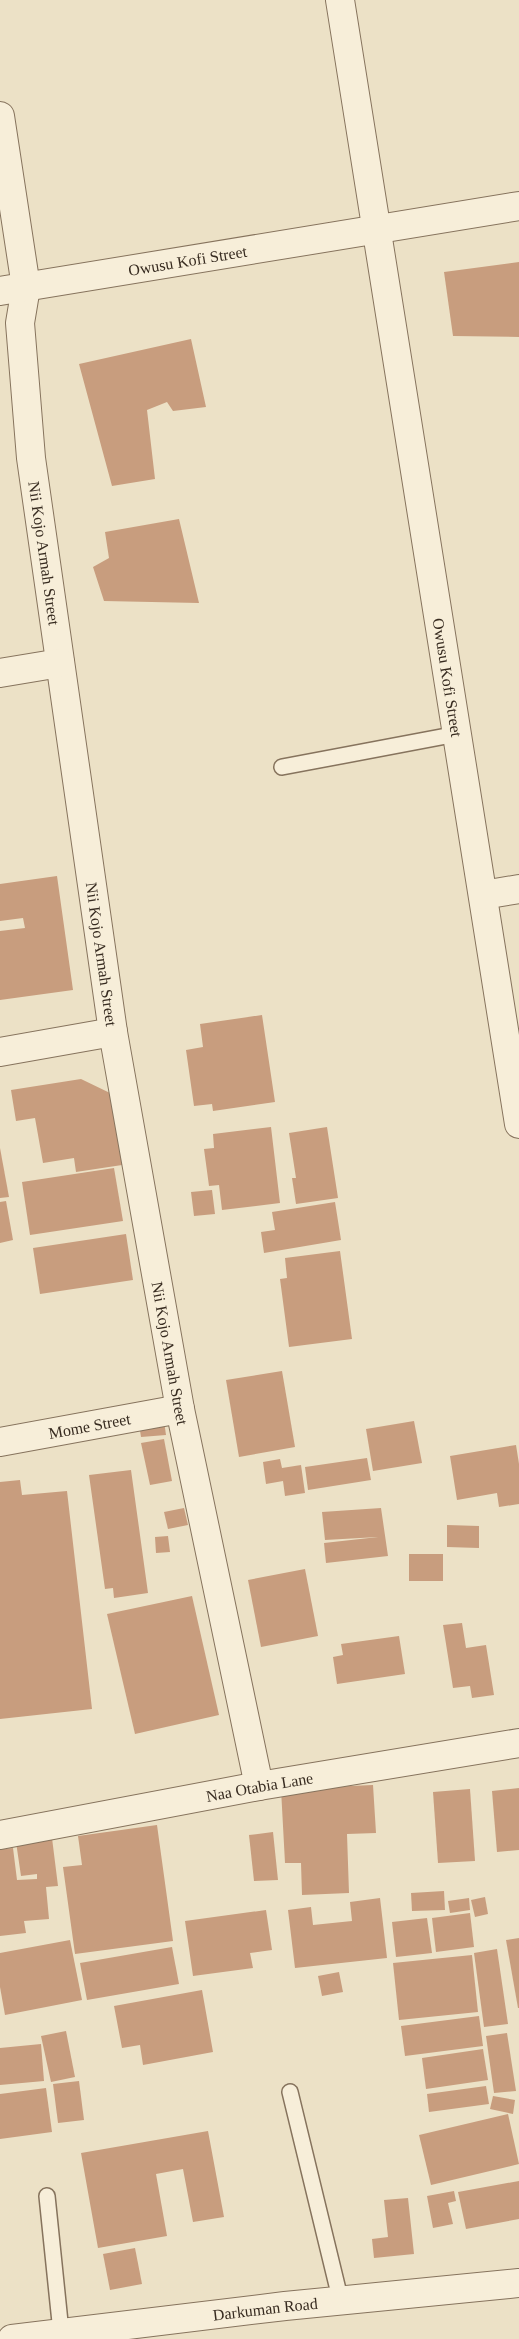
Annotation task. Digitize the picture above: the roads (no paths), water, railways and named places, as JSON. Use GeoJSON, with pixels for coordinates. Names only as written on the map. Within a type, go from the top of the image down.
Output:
{"type":"FeatureCollection","features":[{"type":"Feature","properties":{"kind":"street","name":"Owusu Kofi Street"},"geometry":{"type":"LineString","coordinates":[[340,0],[375,231],[519,1124]]}},
{"type":"Feature","properties":{"kind":"street","name":"Nii Kojo Armah Street"},"geometry":{"type":"LineString","coordinates":[[0,116],[13,289],[20,323],[31,458],[113,1032],[180,1409],[259,1786]]}},
{"type":"Feature","properties":{"kind":"street","name":"Owusu Kofi Street"},"geometry":{"type":"LineString","coordinates":[[13,289],[519,206]]}},
{"type":"Feature","properties":{"kind":"street"},"geometry":{"type":"LineString","coordinates":[[0,673],[60,663]]}},
{"type":"Feature","properties":{"kind":"street"},"geometry":{"type":"LineString","coordinates":[[483,895],[519,888]]}},
{"type":"Feature","properties":{"kind":"street"},"geometry":{"type":"LineString","coordinates":[[0,1052],[113,1032]]}},
{"type":"Feature","properties":{"kind":"street","name":"Mome Street"},"geometry":{"type":"LineString","coordinates":[[0,1442],[180,1409]]}},
{"type":"Feature","properties":{"kind":"street","name":"Naa Otabia Lane"},"geometry":{"type":"LineString","coordinates":[[0,1835],[259,1786],[519,1743]]}},
{"type":"Feature","properties":{"kind":"street","name":"Darkuman Road"},"geometry":{"type":"LineString","coordinates":[[12,2339],[61,2332],[99,2333],[341,2302],[519,2283]]}},
{"type":"Feature","properties":{"kind":"lane"},"geometry":{"type":"LineString","coordinates":[[282,767],[456,734]]}},
{"type":"Feature","properties":{"kind":"lane"},"geometry":{"type":"LineString","coordinates":[[290,2092],[341,2302]]}},
{"type":"Feature","properties":{"kind":"lane"},"geometry":{"type":"LineString","coordinates":[[47,2196],[61,2332]]}}]}
